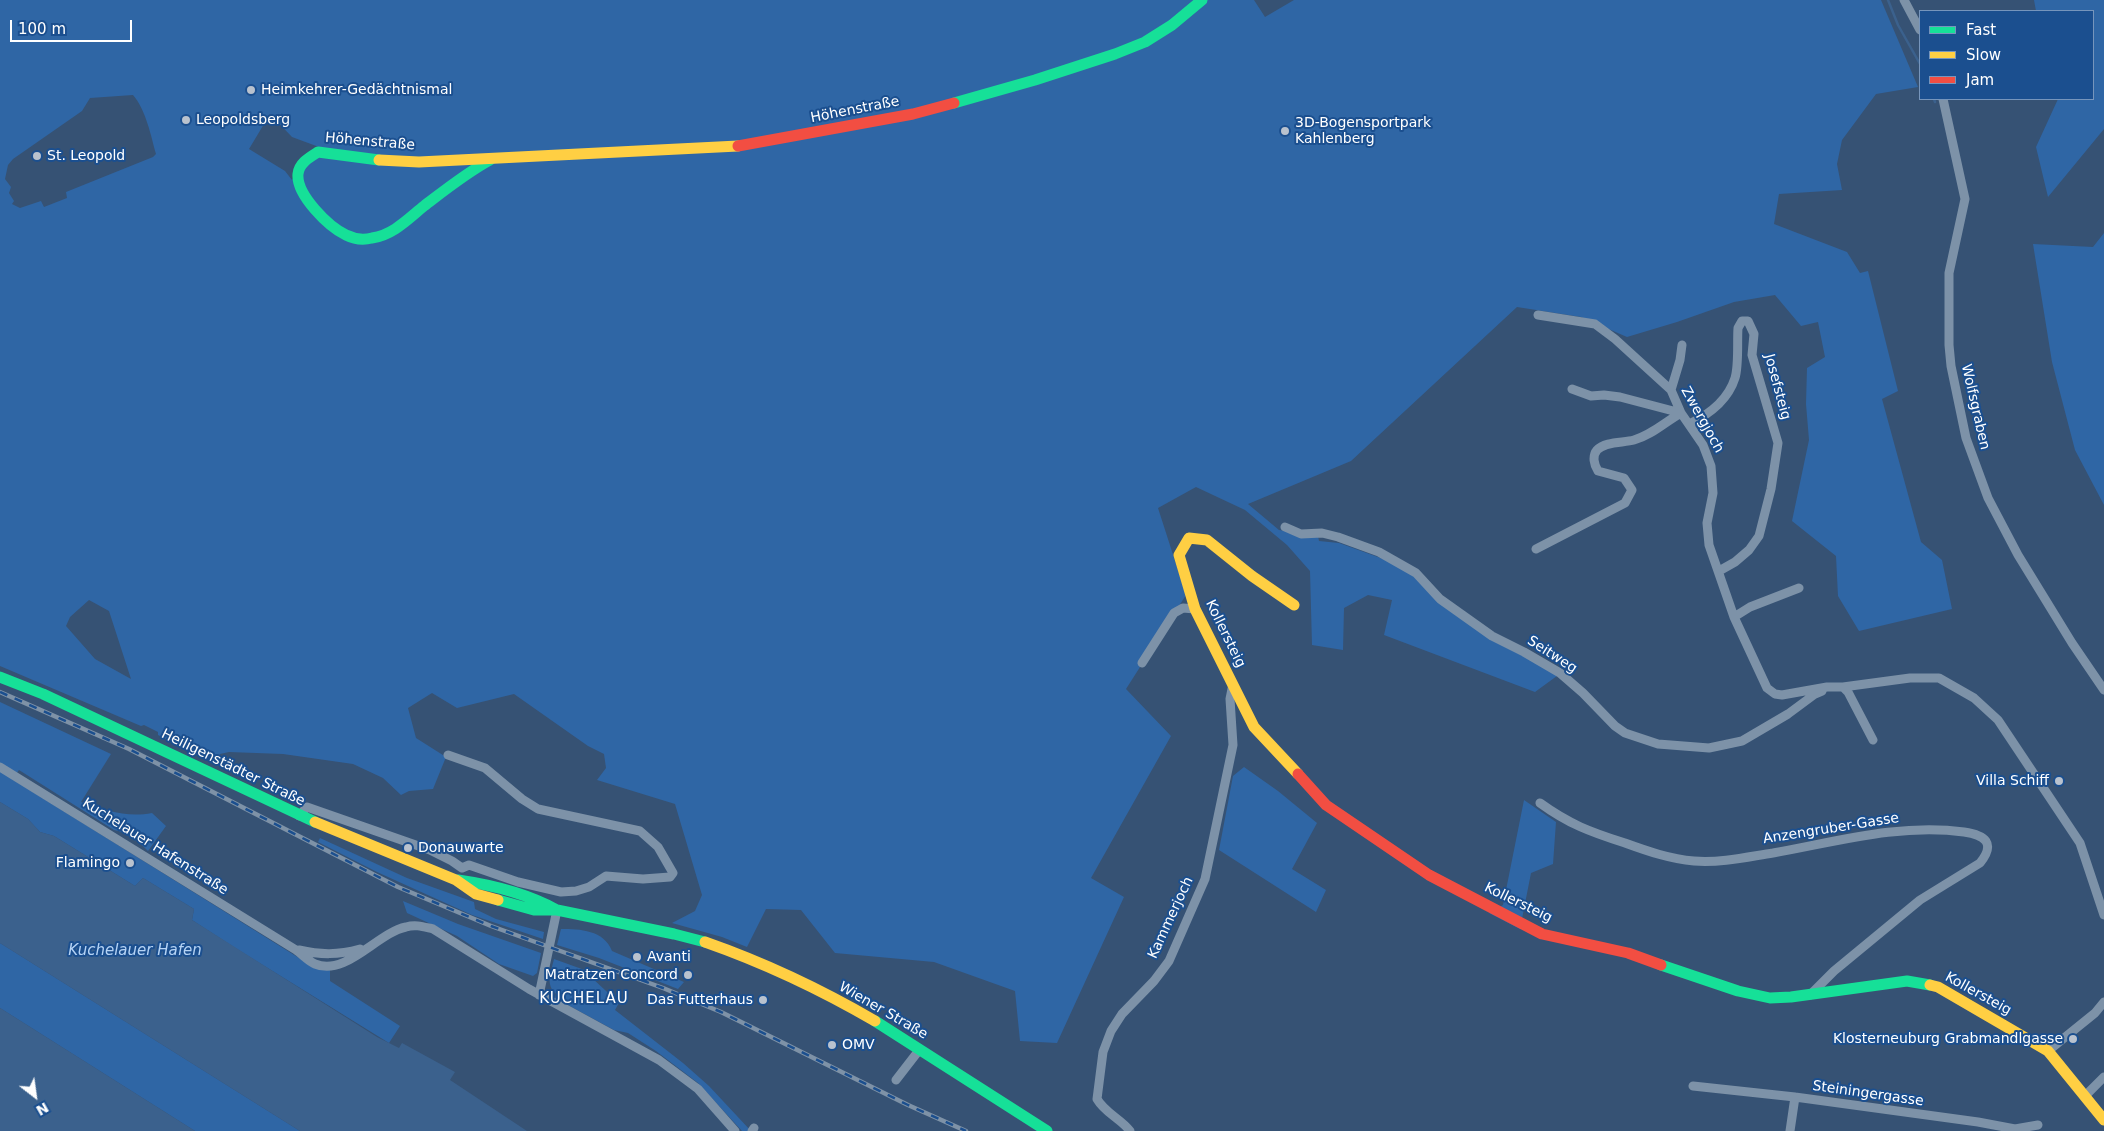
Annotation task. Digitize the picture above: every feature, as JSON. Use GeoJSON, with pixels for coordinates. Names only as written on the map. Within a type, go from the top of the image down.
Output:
{"type":"FeatureCollection","features":[{"type":"Feature","properties":{"kind":"street","name":"Höhenstraße"},"geometry":{"type":"LineString","coordinates":[[490,160],[465,174],[399,226],[385,235],[372,238],[358,239],[344,234],[331,226],[303,193],[298,175],[306,159],[318,152],[384,161],[490,160],[723,148],[763,144],[913,114],[1035,80],[1115,54],[1145,42],[1172,25],[1202,0]]}},
{"type":"Feature","properties":{"kind":"street"},"geometry":{"type":"LineString","coordinates":[[1904,0],[1919,28]]}},
{"type":"Feature","properties":{"kind":"street","name":"Wolfsgraben"},"geometry":{"type":"LineString","coordinates":[[1943,100],[1965,199],[1950,273],[1949,345],[1951,366],[1966,438],[1988,498],[2018,555],[2072,643],[2104,690]]}},
{"type":"Feature","properties":{"kind":"street","name":"Zwergjoch"},"geometry":{"type":"LineString","coordinates":[[1538,315],[1595,324],[1615,339],[1671,390],[1681,413],[1703,445],[1712,466],[1713,493],[1707,523],[1709,544],[1734,617],[1767,688],[1775,694],[1782,695],[1827,687],[1839,687]]}},
{"type":"Feature","properties":{"kind":"street","name":"Josefsteig"},"geometry":{"type":"LineString","coordinates":[[1689,424],[1703,418],[1714,410],[1726,395],[1735,378],[1738,328],[1742,321],[1748,321],[1754,334],[1752,354],[1778,443],[1771,489],[1759,536],[1742,556],[1719,571]]}},
{"type":"Feature","properties":{"kind":"street"},"geometry":{"type":"LineString","coordinates":[[1671,390],[1680,360],[1682,345]]}},
{"type":"Feature","properties":{"kind":"street"},"geometry":{"type":"LineString","coordinates":[[1572,389],[1591,396],[1604,394],[1620,397],[1681,413]]}},
{"type":"Feature","properties":{"kind":"street"},"geometry":{"type":"LineString","coordinates":[[1536,549],[1625,503],[1632,490],[1624,478],[1598,471],[1594,458],[1597,450],[1603,446],[1645,436],[1681,413]]}},
{"type":"Feature","properties":{"kind":"street","name":"Seitweg"},"geometry":{"type":"LineString","coordinates":[[1285,527],[1301,534],[1322,533],[1338,537],[1379,552],[1416,572],[1440,600],[1492,636],[1560,673],[1583,693],[1615,726],[1625,733],[1658,744],[1708,748],[1742,741],[1788,714],[1815,694],[1839,687]]}},
{"type":"Feature","properties":{"kind":"street","name":"Kollersteig"},"geometry":{"type":"LineString","coordinates":[[1294,605],[1252,576],[1207,540],[1190,538],[1179,555],[1195,609],[1254,727],[1326,805],[1429,875],[1542,934],[1628,953],[1689,976],[1770,998],[1810,995],[1907,981],[1938,987],[2048,1051],[2104,1120]]}},
{"type":"Feature","properties":{"kind":"street"},"geometry":{"type":"LineString","coordinates":[[1734,617],[1765,600],[1799,588]]}},
{"type":"Feature","properties":{"kind":"street"},"geometry":{"type":"LineString","coordinates":[[1142,664],[1174,613],[1183,608],[1195,609]]}},
{"type":"Feature","properties":{"kind":"street","name":"Heiligenstädter Straße"},"geometry":{"type":"LineString","coordinates":[[0,676],[43,694],[299,816],[456,880],[476,894],[534,910],[557,910],[694,938]]}},
{"type":"Feature","properties":{"kind":"street"},"geometry":{"type":"LineString","coordinates":[[1839,687],[1910,678],[1939,678],[1974,698],[1998,720],[2080,843],[2104,914]]}},
{"type":"Feature","properties":{"kind":"street","name":"Kammerjoch"},"geometry":{"type":"LineString","coordinates":[[1130,1131],[1116,1116],[1104,1109],[1097,1099],[1104,1052],[1110,1031],[1122,1014],[1154,981],[1169,961],[1205,879],[1233,745],[1230,699],[1233,684]]}},
{"type":"Feature","properties":{"kind":"street"},"geometry":{"type":"LineString","coordinates":[[1839,687],[1848,692],[1873,740]]}},
{"type":"Feature","properties":{"kind":"street"},"geometry":{"type":"LineString","coordinates":[[448,755],[485,768],[522,799],[538,809],[640,831],[658,847],[673,873],[670,877],[643,879],[606,876],[582,889],[561,892],[518,882],[469,865],[462,868],[456,880]]}},
{"type":"Feature","properties":{"kind":"street","name":"Kuchelauer Hafenstraße"},"geometry":{"type":"LineString","coordinates":[[0,768],[296,950],[320,955],[340,954],[368,947],[402,928],[420,926],[433,929],[540,994],[659,1060],[698,1088],[735,1131]]}},
{"type":"Feature","properties":{"kind":"street","name":"Anzengruber-Gasse"},"geometry":{"type":"LineString","coordinates":[[1540,802],[1562,819],[1587,831],[1662,855],[1694,861],[1726,861],[1901,830],[1956,831],[1978,834],[1985,839],[1988,847],[1987,854],[1980,863],[1920,900],[1834,972],[1810,995]]}},
{"type":"Feature","properties":{"kind":"street"},"geometry":{"type":"LineString","coordinates":[[299,816],[307,806],[430,850],[462,868]]}},
{"type":"Feature","properties":{"kind":"street"},"geometry":{"type":"LineString","coordinates":[[540,994],[557,910]]}},
{"type":"Feature","properties":{"kind":"street","name":"Wiener Straße"},"geometry":{"type":"LineString","coordinates":[[694,938],[787,974],[856,1010],[1047,1131]]}},
{"type":"Feature","properties":{"kind":"street"},"geometry":{"type":"LineString","coordinates":[[2048,1051],[2096,1013],[2104,1002]]}},
{"type":"Feature","properties":{"kind":"street"},"geometry":{"type":"LineString","coordinates":[[896,1080],[920,1050]]}},
{"type":"Feature","properties":{"kind":"street"},"geometry":{"type":"LineString","coordinates":[[2085,1096],[2104,1077]]}},
{"type":"Feature","properties":{"kind":"street","name":"Steiningergasse"},"geometry":{"type":"LineString","coordinates":[[1694,1086],[1795,1097],[1978,1122],[2015,1129],[2038,1125]]}},
{"type":"Feature","properties":{"kind":"street"},"geometry":{"type":"LineString","coordinates":[[1790,1131],[1795,1097]]}},
{"type":"Feature","properties":{"kind":"shaded area"},"geometry":{"type":"Polygon","coordinates":[[[0,0],[1254,0],[1265,17],[1294,0],[1881,0],[1918,87],[1876,94],[1842,140],[1837,164],[1842,190],[1779,194],[1774,224],[1847,252],[1860,273],[1868,271],[1898,391],[1882,399],[1921,542],[1942,560],[1952,609],[1859,631],[1838,596],[1836,556],[1792,521],[1809,440],[1806,404],[1807,368],[1825,357],[1818,322],[1801,326],[1775,295],[1734,302],[1627,337],[1581,317],[1517,307],[1351,461],[1248,504],[1279,530],[1318,536],[1319,541],[1339,543],[1414,570],[1436,596],[1496,637],[1561,673],[1535,692],[1384,635],[1392,600],[1368,595],[1344,608],[1343,650],[1312,645],[1310,571],[1287,545],[1245,510],[1196,487],[1158,508],[1186,595],[1126,689],[1171,736],[1091,878],[1124,897],[1057,1043],[1020,1041],[1015,991],[934,962],[835,953],[801,910],[766,909],[747,947],[722,937],[672,923],[695,911],[702,895],[675,804],[597,780],[606,768],[604,754],[588,746],[514,694],[457,708],[432,693],[408,708],[416,738],[446,757],[433,789],[409,791],[401,795],[383,778],[353,764],[283,754],[229,752],[220,754],[216,762],[158,735],[158,732],[144,725],[141,726],[0,666],[0,0]],[[133,95],[90,98],[82,111],[13,159],[8,165],[5,179],[11,187],[9,193],[14,201],[12,204],[20,208],[41,201],[44,207],[67,198],[66,192],[153,157],[156,154],[145,116],[133,95]],[[270,114],[249,149],[285,171],[292,180],[319,147],[292,137],[270,114]],[[89,600],[70,617],[66,626],[95,659],[131,679],[109,611],[89,600]]]}},
{"type":"Feature","properties":{"kind":"shaded area"},"geometry":{"type":"Polygon","coordinates":[[[2034,0],[2104,0],[2104,129],[2048,197],[2036,147],[2058,100],[2094,100],[2094,10],[2036,10],[2034,0]]]}},
{"type":"Feature","properties":{"kind":"shaded area"},"geometry":{"type":"Polygon","coordinates":[[[2104,233],[2104,505],[2075,450],[2052,362],[2033,244],[2093,247],[2104,233]]]}},
{"type":"Feature","properties":{"kind":"shaded area"},"geometry":{"type":"Polygon","coordinates":[[[0,702],[111,754],[81,802],[125,814],[152,813],[166,826],[148,851],[133,838],[114,830],[19,770],[12,779],[307,963],[330,970],[330,981],[400,1026],[389,1043],[192,920],[194,909],[143,878],[135,886],[54,836],[40,832],[28,819],[0,802],[0,702]]]}},
{"type":"Feature","properties":{"kind":"shaded area"},"geometry":{"type":"Polygon","coordinates":[[[1244,767],[1278,791],[1317,823],[1292,869],[1326,890],[1316,912],[1219,850],[1233,776],[1244,767]]]}},
{"type":"Feature","properties":{"kind":"shaded area"},"geometry":{"type":"Polygon","coordinates":[[[1524,800],[1556,822],[1553,864],[1531,873],[1520,929],[1489,913],[1503,905],[1524,800]]]}},
{"type":"Feature","properties":{"kind":"shaded area"},"geometry":{"type":"Polygon","coordinates":[[[320,838],[407,878],[474,902],[475,909],[496,919],[544,932],[543,939],[472,915],[377,872],[318,842],[320,838]]]}},
{"type":"Feature","properties":{"kind":"shaded area"},"geometry":{"type":"Polygon","coordinates":[[[403,901],[458,924],[541,953],[537,973],[533,976],[499,964],[457,936],[407,913],[403,901]]]}},
{"type":"Feature","properties":{"kind":"shaded area"},"geometry":{"type":"Polygon","coordinates":[[[561,929],[591,932],[603,939],[612,951],[684,982],[678,989],[599,958],[557,945],[561,929]]]}},
{"type":"Feature","properties":{"kind":"shaded area"},"geometry":{"type":"Polygon","coordinates":[[[0,943],[300,1131],[195,1131],[0,1008],[0,943]]]}},
{"type":"Feature","properties":{"kind":"shaded area"},"geometry":{"type":"Polygon","coordinates":[[[554,959],[593,973],[592,978],[619,1003],[615,1010],[683,1063],[709,1086],[751,1131],[742,1131],[698,1083],[656,1051],[628,1033],[614,1030],[555,998],[556,994],[550,982],[550,973],[554,959]]]}},
{"type":"Feature","properties":{"kind":"water","name":"Kuchelauer Hafen"},"geometry":{"type":"Polygon","coordinates":[[[0,802],[28,819],[40,832],[54,836],[135,886],[143,878],[194,909],[192,920],[377,1037],[399,1048],[402,1043],[455,1072],[450,1080],[527,1131],[300,1131],[0,943],[0,802]]]}},
{"type":"Feature","properties":{"kind":"water"},"geometry":{"type":"Polygon","coordinates":[[[0,1008],[195,1131],[0,1131],[0,1008]]]}},
{"type":"Feature","properties":{"kind":"waterway"},"geometry":{"type":"LineString","coordinates":[[1888,0],[1898,25],[1919,62]]}},
{"type":"Feature","properties":{"kind":"railway"},"geometry":{"type":"LineString","coordinates":[[0,692],[129,749],[398,887],[491,926],[663,988],[721,1012],[908,1105],[966,1131]]}},
{"type":"Feature","properties":{"kind":"traffic: fast"},"geometry":{"type":"LineString","coordinates":[[954,103],[1035,80],[1115,54],[1145,42],[1172,25],[1202,0]]}},
{"type":"Feature","properties":{"kind":"traffic: fast"},"geometry":{"type":"LineString","coordinates":[[379,160],[318,152],[300,167],[298,174],[302,191],[323,218],[339,231],[359,239],[369,239],[387,234],[456,182],[490,160]]}},
{"type":"Feature","properties":{"kind":"traffic: fast"},"geometry":{"type":"LineString","coordinates":[[0,677],[43,694],[315,822]]}},
{"type":"Feature","properties":{"kind":"traffic: fast"},"geometry":{"type":"LineString","coordinates":[[458,880],[509,890],[557,910]]}},
{"type":"Feature","properties":{"kind":"traffic: fast"},"geometry":{"type":"LineString","coordinates":[[498,900],[534,910],[557,910],[705,942]]}},
{"type":"Feature","properties":{"kind":"traffic: fast"},"geometry":{"type":"LineString","coordinates":[[1661,965],[1738,991],[1770,998],[1791,997],[1907,981],[1930,985]]}},
{"type":"Feature","properties":{"kind":"traffic: fast"},"geometry":{"type":"LineString","coordinates":[[875,1021],[1047,1131]]}},
{"type":"Feature","properties":{"kind":"traffic: slow"},"geometry":{"type":"LineString","coordinates":[[379,160],[419,162],[738,146]]}},
{"type":"Feature","properties":{"kind":"traffic: slow"},"geometry":{"type":"LineString","coordinates":[[1294,605],[1252,576],[1207,540],[1189,538],[1179,555],[1195,609],[1254,727],[1298,774]]}},
{"type":"Feature","properties":{"kind":"traffic: slow"},"geometry":{"type":"LineString","coordinates":[[315,822],[456,880],[476,894],[498,900]]}},
{"type":"Feature","properties":{"kind":"traffic: slow"},"geometry":{"type":"LineString","coordinates":[[705,942],[792,977],[875,1021]]}},
{"type":"Feature","properties":{"kind":"traffic: slow"},"geometry":{"type":"LineString","coordinates":[[1930,985],[1938,987],[2048,1051],[2104,1120]]}},
{"type":"Feature","properties":{"kind":"traffic: jam"},"geometry":{"type":"LineString","coordinates":[[738,146],[913,114],[954,103]]}},
{"type":"Feature","properties":{"kind":"traffic: jam"},"geometry":{"type":"LineString","coordinates":[[1298,774],[1326,805],[1429,875],[1542,934],[1628,953],[1661,965]]}},
{"type":"Feature","properties":{"kind":"place","name":"Heimkehrer-Gedächtnismal"},"geometry":{"type":"Point","coordinates":[251,90]}},
{"type":"Feature","properties":{"kind":"place","name":"Leopoldsberg"},"geometry":{"type":"Point","coordinates":[186,120]}},
{"type":"Feature","properties":{"kind":"place","name":"3D-Bogensportpark Kahlenberg"},"geometry":{"type":"Point","coordinates":[1285,131]}},
{"type":"Feature","properties":{"kind":"place","name":"St. Leopold"},"geometry":{"type":"Point","coordinates":[37,156]}},
{"type":"Feature","properties":{"kind":"place","name":"Villa Schiff"},"geometry":{"type":"Point","coordinates":[2059,781]}},
{"type":"Feature","properties":{"kind":"place","name":"Donauwarte"},"geometry":{"type":"Point","coordinates":[408,848]}},
{"type":"Feature","properties":{"kind":"place","name":"Flamingo"},"geometry":{"type":"Point","coordinates":[130,863]}},
{"type":"Feature","properties":{"kind":"place","name":"Avanti"},"geometry":{"type":"Point","coordinates":[637,957]}},
{"type":"Feature","properties":{"kind":"place","name":"Matratzen Concord"},"geometry":{"type":"Point","coordinates":[688,975]}},
{"type":"Feature","properties":{"kind":"place","name":"Das Futterhaus"},"geometry":{"type":"Point","coordinates":[763,1000]}},
{"type":"Feature","properties":{"kind":"place","name":"Klosterneuburg Grabmandlgasse"},"geometry":{"type":"Point","coordinates":[2073,1039]}},
{"type":"Feature","properties":{"kind":"place","name":"OMV"},"geometry":{"type":"Point","coordinates":[832,1045]}},
{"type":"Feature","properties":{"kind":"district","name":"KUCHELAU"},"geometry":{"type":"Point","coordinates":[584,999]}}]}
